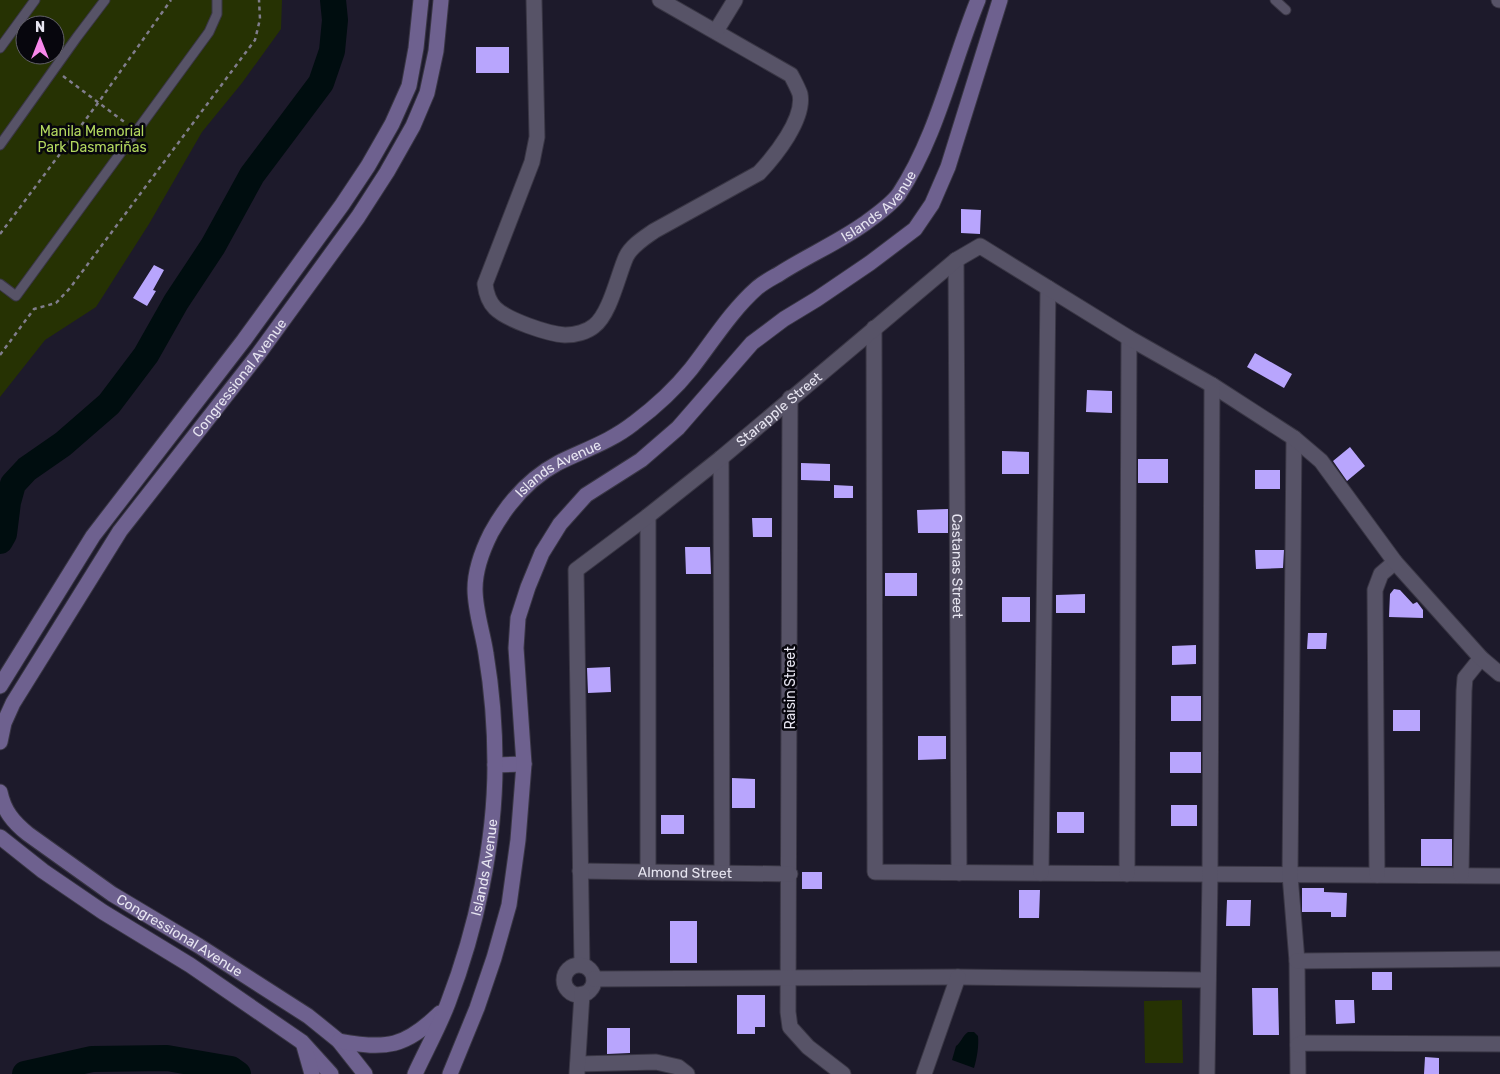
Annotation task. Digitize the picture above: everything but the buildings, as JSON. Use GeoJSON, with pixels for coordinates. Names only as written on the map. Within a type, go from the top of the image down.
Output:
{"type":"FeatureCollection","features":[{"type":"Feature","properties":{"kind":"street","name":"Congressional Avenue"},"geometry":{"type":"LineString","coordinates":[[0,686],[93,536],[244,340],[368,166],[392,124],[409,86],[416,48],[421,0]]}},
{"type":"Feature","properties":{"kind":"street","name":"Congressional Avenue"},"geometry":{"type":"LineString","coordinates":[[0,742],[4,723],[13,703],[120,531],[258,356],[358,217],[387,172],[417,119],[428,93],[441,0]]}},
{"type":"Feature","properties":{"kind":"street"},"geometry":{"type":"LineString","coordinates":[[534,0],[537,137],[532,162],[485,284],[486,295],[494,307],[509,319],[566,335],[584,332],[596,326],[606,309],[626,255],[638,242],[654,230],[759,173],[770,162],[796,122],[800,107],[800,93],[791,76],[660,0]]}},
{"type":"Feature","properties":{"kind":"street"},"geometry":{"type":"LineString","coordinates":[[716,31],[735,0]]}},
{"type":"Feature","properties":{"kind":"street","name":"Islands Avenue"},"geometry":{"type":"LineString","coordinates":[[415,1074],[447,1007],[468,944],[480,895],[490,832],[495,765],[486,654],[475,588],[486,545],[505,510],[525,486],[556,464],[598,447],[631,426],[659,402],[688,372],[734,312],[758,287],[865,224],[897,197],[922,151],[935,121],[978,0]]}},
{"type":"Feature","properties":{"kind":"street","name":"Islands Avenue"},"geometry":{"type":"LineString","coordinates":[[450,1074],[480,999],[509,905],[518,840],[524,764],[516,648],[518,618],[542,553],[555,532],[586,495],[640,460],[678,428],[752,343],[784,319],[817,299],[870,262],[914,229],[932,204],[948,167],[1000,0]]}},
{"type":"Feature","properties":{"kind":"street","name":"Starapple Street"},"geometry":{"type":"LineString","coordinates":[[580,871],[576,570],[648,516],[720,458],[956,260],[980,246],[1048,288]]}},
{"type":"Feature","properties":{"kind":"street","name":"Castanas Street"},"geometry":{"type":"LineString","coordinates":[[956,260],[959,873]]}},
{"type":"Feature","properties":{"kind":"street"},"geometry":{"type":"LineString","coordinates":[[1048,288],[1129,338],[1212,385],[1294,438],[1321,462],[1395,562],[1481,658],[1500,674]]}},
{"type":"Feature","properties":{"kind":"street"},"geometry":{"type":"LineString","coordinates":[[1041,873],[1048,288]]}},
{"type":"Feature","properties":{"kind":"street"},"geometry":{"type":"LineString","coordinates":[[874,328],[875,872],[1500,876]]}},
{"type":"Feature","properties":{"kind":"street"},"geometry":{"type":"LineString","coordinates":[[1127,874],[1129,338]]}},
{"type":"Feature","properties":{"kind":"street"},"geometry":{"type":"LineString","coordinates":[[1207,1074],[1210,874],[1212,385]]}},
{"type":"Feature","properties":{"kind":"street","name":"Raisin Street"},"geometry":{"type":"LineString","coordinates":[[790,398],[790,874],[787,977],[790,1027],[808,1047],[843,1074]]}},
{"type":"Feature","properties":{"kind":"street"},"geometry":{"type":"LineString","coordinates":[[1294,438],[1290,875],[1297,962],[1298,1074]]}},
{"type":"Feature","properties":{"kind":"street"},"geometry":{"type":"LineString","coordinates":[[720,458],[722,873]]}},
{"type":"Feature","properties":{"kind":"street"},"geometry":{"type":"LineString","coordinates":[[648,516],[648,872]]}},
{"type":"Feature","properties":{"kind":"street"},"geometry":{"type":"LineString","coordinates":[[1377,875],[1375,590],[1381,574],[1395,562]]}},
{"type":"Feature","properties":{"kind":"street"},"geometry":{"type":"LineString","coordinates":[[1461,875],[1465,678],[1481,658]]}},
{"type":"Feature","properties":{"kind":"street"},"geometry":{"type":"LineString","coordinates":[[495,765],[524,764]]}},
{"type":"Feature","properties":{"kind":"street","name":"Congressional Avenue"},"geometry":{"type":"LineString","coordinates":[[0,792],[8,815],[17,826],[112,894],[199,946],[308,1016],[339,1041],[365,1074]]}},
{"type":"Feature","properties":{"kind":"street","name":"Congressional Avenue"},"geometry":{"type":"LineString","coordinates":[[0,838],[43,871],[103,912],[190,965],[302,1042],[331,1074]]}},
{"type":"Feature","properties":{"kind":"street"},"geometry":{"type":"LineString","coordinates":[[580,871],[582,965]]}},
{"type":"Feature","properties":{"kind":"street","name":"Almond Street"},"geometry":{"type":"LineString","coordinates":[[580,871],[790,874]]}},
{"type":"Feature","properties":{"kind":"street"},"geometry":{"type":"LineString","coordinates":[[1297,962],[1500,959]]}},
{"type":"Feature","properties":{"kind":"street"},"geometry":{"type":"LineString","coordinates":[[582,965],[591,970],[594,979],[592,987],[582,994],[573,993],[569,990],[566,986],[565,977],[566,973],[573,966],[582,965]]}},
{"type":"Feature","properties":{"kind":"street"},"geometry":{"type":"LineString","coordinates":[[594,979],[958,977],[1208,980]]}},
{"type":"Feature","properties":{"kind":"street"},"geometry":{"type":"LineString","coordinates":[[924,1074],[958,977]]}},
{"type":"Feature","properties":{"kind":"street"},"geometry":{"type":"LineString","coordinates":[[582,994],[578,1069],[678,1067],[687,1074]]}},
{"type":"Feature","properties":{"kind":"street"},"geometry":{"type":"LineString","coordinates":[[339,1041],[378,1046],[396,1043],[414,1036],[447,1007]]}},
{"type":"Feature","properties":{"kind":"street"},"geometry":{"type":"LineString","coordinates":[[302,1042],[312,1074]]}},
{"type":"Feature","properties":{"kind":"street"},"geometry":{"type":"LineString","coordinates":[[1298,1045],[1302,1043],[1500,1044]]}},
{"type":"Feature","properties":{"kind":"lane"},"geometry":{"type":"LineString","coordinates":[[0,48],[35,0]]}},
{"type":"Feature","properties":{"kind":"lane"},"geometry":{"type":"LineString","coordinates":[[0,144],[105,0]]}},
{"type":"Feature","properties":{"kind":"lane"},"geometry":{"type":"LineString","coordinates":[[0,284],[16,296],[209,32],[217,14],[218,0]]}},
{"type":"Feature","properties":{"kind":"lane"},"geometry":{"type":"LineString","coordinates":[[1276,0],[1286,10]]}},
{"type":"Feature","properties":{"kind":"path"},"geometry":{"type":"LineString","coordinates":[[0,234],[98,103],[171,0]]}},
{"type":"Feature","properties":{"kind":"path"},"geometry":{"type":"LineString","coordinates":[[0,355],[34,309],[56,303],[70,288],[255,40],[260,19],[259,0]]}},
{"type":"Feature","properties":{"kind":"path"},"geometry":{"type":"LineString","coordinates":[[54,69],[136,132]]}},
{"type":"Feature","properties":{"kind":"green space","name":"Manila Memorial Park Dasmariñas"},"geometry":{"type":"Polygon","coordinates":[[[0,0],[282,0],[281,29],[242,83],[202,132],[149,224],[96,307],[45,340],[0,397],[0,0]]]}},
{"type":"Feature","properties":{"kind":"green space"},"geometry":{"type":"Polygon","coordinates":[[[1182,1000],[1183,1063],[1145,1063],[1144,1001],[1182,1000]]]}},
{"type":"Feature","properties":{"kind":"shaded area"},"geometry":{"type":"Polygon","coordinates":[[[968,1032],[974,1032],[978,1036],[978,1052],[974,1068],[952,1060],[956,1046],[968,1032]]]}},
{"type":"Feature","properties":{"kind":"waterway"},"geometry":{"type":"LineString","coordinates":[[0,541],[4,534],[8,502],[13,484],[27,469],[63,444],[109,404],[146,355],[176,302],[213,246],[252,175],[321,83],[332,51],[335,20],[333,0]]}},
{"type":"Feature","properties":{"kind":"waterway"},"geometry":{"type":"LineString","coordinates":[[25,1074],[92,1059],[167,1058],[231,1069],[238,1074]]}}]}
